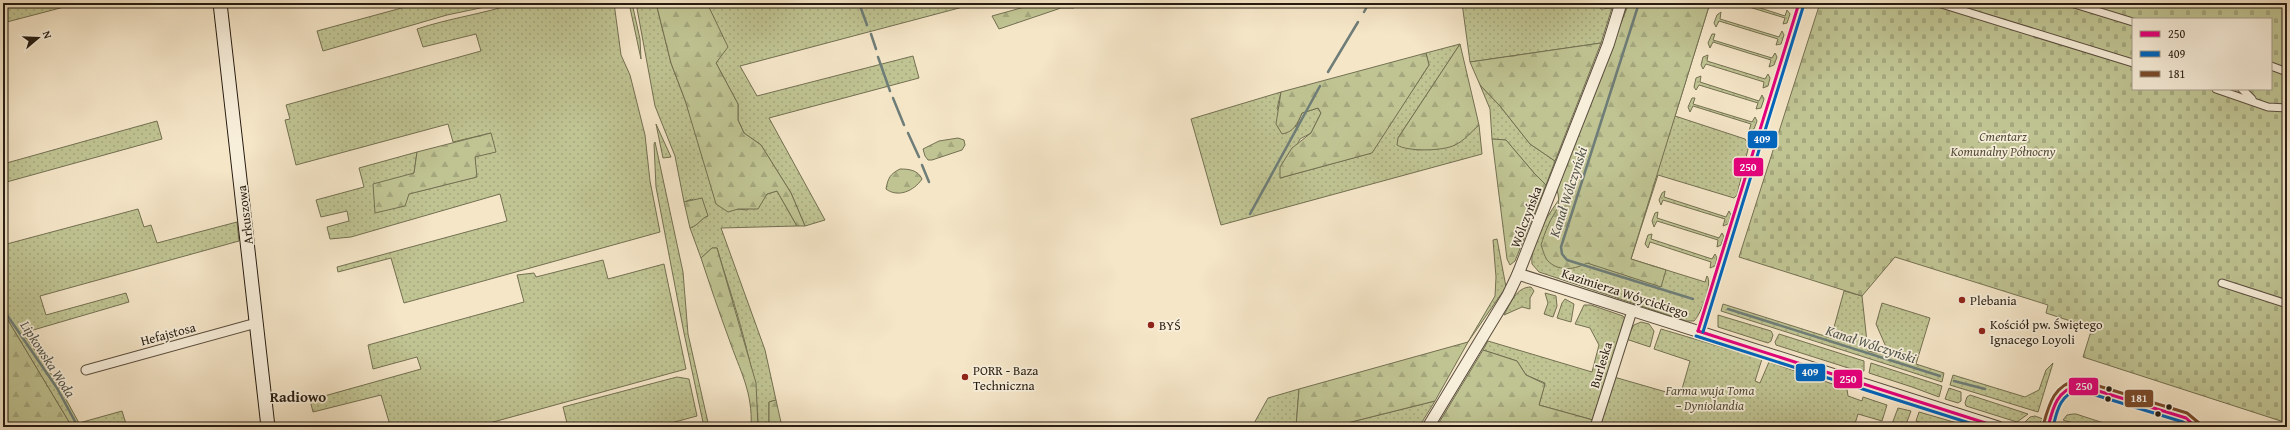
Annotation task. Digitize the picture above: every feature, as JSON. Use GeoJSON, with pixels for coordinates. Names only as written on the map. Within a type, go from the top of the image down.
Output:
{"type":"FeatureCollection","features":[{"type":"Feature","properties":{"kind":"main road","name":"Arkuszowa"},"geometry":{"type":"LineString","coordinates":[[220,3],[268,427]]}},
{"type":"Feature","properties":{"kind":"street","name":"Wólczyńska"},"geometry":{"type":"LineString","coordinates":[[1428,427],[1508,295],[1518,274],[1608,45],[1621,3]]}},
{"type":"Feature","properties":{"kind":"street"},"geometry":{"type":"LineString","coordinates":[[1938,3],[2132,63]]}},
{"type":"Feature","properties":{"kind":"street"},"geometry":{"type":"LineString","coordinates":[[2071,3],[2132,22]]}},
{"type":"Feature","properties":{"kind":"street"},"geometry":{"type":"LineString","coordinates":[[2272,66],[2287,72]]}},
{"type":"Feature","properties":{"kind":"street"},"geometry":{"type":"LineString","coordinates":[[2219,90],[2268,107],[2287,108]]}},
{"type":"Feature","properties":{"kind":"street"},"geometry":{"type":"LineString","coordinates":[[2243,90],[2255,102]]}},
{"type":"Feature","properties":{"kind":"street","name":"Kazimierza Wóycickiego"},"geometry":{"type":"LineString","coordinates":[[1518,274],[1998,427]]}},
{"type":"Feature","properties":{"kind":"street"},"geometry":{"type":"LineString","coordinates":[[2222,283],[2287,304]]}},
{"type":"Feature","properties":{"kind":"street","name":"Burleska"},"geometry":{"type":"LineString","coordinates":[[1596,427],[1632,311]]}},
{"type":"Feature","properties":{"kind":"street","name":"Hefajstosa"},"geometry":{"type":"LineString","coordinates":[[86,370],[256,323]]}},
{"type":"Feature","properties":{"kind":"green space"},"geometry":{"type":"Polygon","coordinates":[[[3,3],[67,3],[68,6],[3,23],[3,3]]]}},
{"type":"Feature","properties":{"kind":"green space"},"geometry":{"type":"Polygon","coordinates":[[[420,3],[504,3],[447,15],[323,51],[317,31],[420,3]]]}},
{"type":"Feature","properties":{"kind":"green space"},"geometry":{"type":"Polygon","coordinates":[[[516,3],[614,3],[621,55],[630,75],[645,135],[650,181],[660,232],[404,303],[391,258],[338,272],[337,267],[507,221],[500,194],[351,237],[330,239],[327,227],[349,221],[347,211],[321,217],[316,200],[364,187],[359,168],[417,152],[414,173],[408,194],[476,177],[475,157],[491,133],[453,142],[448,124],[296,165],[285,120],[290,119],[286,105],[481,51],[476,34],[423,47],[417,29],[516,3]]]}},
{"type":"Feature","properties":{"kind":"green space"},"geometry":{"type":"Polygon","coordinates":[[[629,3],[632,3],[640,39],[641,59],[629,3]]]}},
{"type":"Feature","properties":{"kind":"green space"},"geometry":{"type":"Polygon","coordinates":[[[636,3],[656,3],[671,63],[685,100],[738,209],[747,210],[764,198],[767,194],[777,191],[797,226],[721,228],[765,350],[776,400],[769,402],[769,427],[758,427],[754,383],[744,337],[717,248],[712,248],[701,258],[690,228],[708,216],[692,199],[684,202],[675,156],[655,106],[636,3]]]}},
{"type":"Feature","properties":{"kind":"green space"},"geometry":{"type":"Polygon","coordinates":[[[656,3],[707,3],[728,47],[716,63],[738,104],[738,120],[744,133],[761,145],[791,193],[805,226],[797,226],[777,191],[767,194],[758,209],[738,209],[728,212],[716,204],[685,100],[671,63],[656,3]]]}},
{"type":"Feature","properties":{"kind":"green space"},"geometry":{"type":"Polygon","coordinates":[[[707,3],[978,3],[740,66],[757,96],[913,56],[919,78],[769,118],[825,220],[805,226],[791,193],[761,145],[744,133],[738,120],[738,104],[716,63],[722,52],[707,3]]]}},
{"type":"Feature","properties":{"kind":"green space"},"geometry":{"type":"Polygon","coordinates":[[[1039,3],[1073,3],[1074,8],[1061,8],[999,29],[992,16],[1039,3]]]}},
{"type":"Feature","properties":{"kind":"green space"},"geometry":{"type":"Polygon","coordinates":[[[1462,3],[1594,3],[1601,9],[1612,8],[1601,43],[1470,62],[1462,3]]]}},
{"type":"Feature","properties":{"kind":"green space"},"geometry":{"type":"Polygon","coordinates":[[[1628,3],[1710,3],[1675,116],[1745,139],[1749,145],[1737,195],[1734,198],[1658,175],[1631,259],[1705,282],[1707,276],[1708,285],[1705,298],[1700,312],[1694,321],[1686,321],[1539,272],[1532,264],[1532,255],[1537,238],[1545,221],[1560,198],[1556,187],[1628,3]]]}},
{"type":"Feature","properties":{"kind":"green space"},"geometry":{"type":"Polygon","coordinates":[[[1629,3],[1710,3],[1631,259],[1666,270],[1661,287],[1587,263],[1573,268],[1558,267],[1548,261],[1541,245],[1547,228],[1557,208],[1559,200],[1556,187],[1629,3]]]}},
{"type":"Feature","properties":{"kind":"green space"},"geometry":{"type":"Polygon","coordinates":[[[1736,3],[1745,3],[1785,16],[1787,10],[1790,14],[1787,23],[1783,24],[1785,18],[1736,3]]]}},
{"type":"Feature","properties":{"kind":"green space","name":"Cmentarz Komunalny Północny"},"geometry":{"type":"Polygon","coordinates":[[[1820,3],[2287,3],[2287,423],[2083,357],[2092,328],[2046,313],[2048,305],[1895,257],[1862,296],[1739,257],[1820,3]]]}},
{"type":"Feature","properties":{"kind":"green space"},"geometry":{"type":"Polygon","coordinates":[[[1721,12],[1720,19],[1779,37],[1782,31],[1784,35],[1781,44],[1776,45],[1778,39],[1719,21],[1716,27],[1714,23],[1717,15],[1721,12]]]}},
{"type":"Feature","properties":{"kind":"green space"},"geometry":{"type":"Polygon","coordinates":[[[1712,34],[1715,34],[1713,40],[1772,58],[1775,53],[1777,57],[1774,65],[1769,67],[1771,60],[1713,42],[1710,48],[1708,43],[1712,34]]]}},
{"type":"Feature","properties":{"kind":"green space"},"geometry":{"type":"Polygon","coordinates":[[[1601,43],[1555,161],[1530,144],[1500,106],[1480,85],[1470,62],[1601,43]]]}},
{"type":"Feature","properties":{"kind":"green space"},"geometry":{"type":"Polygon","coordinates":[[[1460,44],[1398,138],[1417,150],[1446,147],[1455,145],[1479,125],[1482,154],[1221,225],[1191,119],[1281,92],[1277,109],[1296,127],[1302,113],[1318,108],[1321,113],[1311,133],[1300,139],[1280,178],[1371,153],[1429,65],[1426,53],[1460,44]]]}},
{"type":"Feature","properties":{"kind":"green space"},"geometry":{"type":"Polygon","coordinates":[[[1460,44],[1479,125],[1462,141],[1443,149],[1417,150],[1397,145],[1398,138],[1460,44]]]}},
{"type":"Feature","properties":{"kind":"green space"},"geometry":{"type":"Polygon","coordinates":[[[1426,53],[1429,65],[1372,153],[1280,178],[1280,167],[1292,148],[1311,133],[1321,113],[1318,108],[1302,113],[1297,124],[1286,133],[1282,134],[1276,124],[1281,92],[1426,53]]]}},
{"type":"Feature","properties":{"kind":"green space"},"geometry":{"type":"Polygon","coordinates":[[[1708,55],[1707,61],[1765,79],[1768,74],[1770,78],[1768,86],[1763,88],[1764,82],[1706,64],[1703,69],[1701,65],[1703,57],[1708,55]]]}},
{"type":"Feature","properties":{"kind":"green space"},"geometry":{"type":"Polygon","coordinates":[[[1701,76],[1700,82],[1759,101],[1762,95],[1764,99],[1761,108],[1756,109],[1758,103],[1699,85],[1696,90],[1694,87],[1696,78],[1701,76]]]}},
{"type":"Feature","properties":{"kind":"green space"},"geometry":{"type":"Polygon","coordinates":[[[1480,85],[1500,106],[1530,144],[1555,161],[1546,185],[1506,140],[1492,139],[1490,109],[1480,85]]]}},
{"type":"Feature","properties":{"kind":"green space"},"geometry":{"type":"Polygon","coordinates":[[[1692,98],[1695,98],[1693,104],[1752,122],[1755,117],[1757,121],[1754,129],[1749,131],[1751,124],[1693,106],[1690,112],[1688,107],[1692,98]]]}},
{"type":"Feature","properties":{"kind":"green space"},"geometry":{"type":"Polygon","coordinates":[[[157,121],[162,139],[3,183],[3,164],[157,121]]]}},
{"type":"Feature","properties":{"kind":"green space"},"geometry":{"type":"Polygon","coordinates":[[[656,124],[671,157],[663,158],[656,124]]]}},
{"type":"Feature","properties":{"kind":"green space"},"geometry":{"type":"Polygon","coordinates":[[[491,133],[496,152],[475,157],[477,177],[409,194],[405,206],[375,213],[373,184],[414,173],[417,152],[491,133]]]}},
{"type":"Feature","properties":{"kind":"green space"},"geometry":{"type":"Polygon","coordinates":[[[958,138],[964,140],[965,145],[962,150],[932,160],[928,160],[925,156],[923,149],[939,141],[958,138]]]}},
{"type":"Feature","properties":{"kind":"green space"},"geometry":{"type":"Polygon","coordinates":[[[1492,139],[1506,140],[1546,185],[1515,261],[1510,265],[1507,259],[1492,139]]]}},
{"type":"Feature","properties":{"kind":"green space"},"geometry":{"type":"Polygon","coordinates":[[[655,142],[683,272],[688,334],[709,427],[704,427],[656,187],[655,142]]]}},
{"type":"Feature","properties":{"kind":"green space"},"geometry":{"type":"Polygon","coordinates":[[[900,169],[916,172],[922,179],[915,187],[906,192],[891,192],[886,189],[889,179],[900,169]]]}},
{"type":"Feature","properties":{"kind":"green space"},"geometry":{"type":"Polygon","coordinates":[[[1665,191],[1664,197],[1726,217],[1729,211],[1731,215],[1728,224],[1723,226],[1725,219],[1663,200],[1661,205],[1659,200],[1662,193],[1665,191]]]}},
{"type":"Feature","properties":{"kind":"green space"},"geometry":{"type":"Polygon","coordinates":[[[702,198],[708,216],[690,228],[684,202],[702,198]]]}},
{"type":"Feature","properties":{"kind":"green space"},"geometry":{"type":"Polygon","coordinates":[[[138,209],[144,227],[151,225],[157,243],[237,222],[239,241],[40,296],[46,315],[126,293],[129,302],[23,333],[56,381],[79,423],[122,411],[127,427],[72,427],[6,317],[3,307],[3,245],[138,209]]]}},
{"type":"Feature","properties":{"kind":"green space"},"geometry":{"type":"Polygon","coordinates":[[[1658,212],[1657,218],[1719,238],[1722,233],[1724,237],[1721,245],[1717,247],[1718,240],[1657,221],[1654,227],[1652,221],[1655,213],[1658,212]]]}},
{"type":"Feature","properties":{"kind":"green space"},"geometry":{"type":"Polygon","coordinates":[[[1652,234],[1651,239],[1712,259],[1715,254],[1717,258],[1715,266],[1710,268],[1711,262],[1650,242],[1648,248],[1645,244],[1648,235],[1652,234]]]}},
{"type":"Feature","properties":{"kind":"green space"},"geometry":{"type":"Polygon","coordinates":[[[1497,239],[1506,287],[1468,342],[1495,296],[1496,277],[1493,240],[1497,239]]]}},
{"type":"Feature","properties":{"kind":"green space"},"geometry":{"type":"Polygon","coordinates":[[[712,248],[717,248],[756,383],[758,427],[751,427],[748,392],[701,258],[712,248]]]}},
{"type":"Feature","properties":{"kind":"green space"},"geometry":{"type":"Polygon","coordinates":[[[603,260],[608,279],[664,264],[686,369],[475,427],[386,427],[390,425],[381,395],[313,412],[310,400],[421,369],[417,357],[373,369],[368,345],[524,302],[517,275],[534,273],[536,277],[603,260]]]}},
{"type":"Feature","properties":{"kind":"green space"},"geometry":{"type":"Polygon","coordinates":[[[1531,287],[1534,291],[1530,298],[1530,309],[1522,307],[1504,315],[1514,296],[1521,290],[1531,287]]]}},
{"type":"Feature","properties":{"kind":"green space"},"geometry":{"type":"Polygon","coordinates":[[[1844,291],[1862,296],[1868,351],[1890,356],[1876,324],[1882,303],[1930,318],[1916,364],[1944,373],[1942,382],[1721,311],[1723,304],[1831,338],[1844,291]]]}},
{"type":"Feature","properties":{"kind":"green space"},"geometry":{"type":"Polygon","coordinates":[[[1545,293],[1556,296],[1557,306],[1553,317],[1544,314],[1548,303],[1545,293]]]}},
{"type":"Feature","properties":{"kind":"green space"},"geometry":{"type":"Polygon","coordinates":[[[1565,299],[1574,304],[1571,322],[1557,318],[1562,303],[1565,299]]]}},
{"type":"Feature","properties":{"kind":"green space"},"geometry":{"type":"Polygon","coordinates":[[[1584,305],[1591,305],[1623,316],[1625,319],[1593,420],[1539,405],[1545,383],[1526,375],[1517,361],[1483,350],[1488,341],[1592,372],[1599,345],[1590,328],[1575,324],[1584,305]]]}},
{"type":"Feature","properties":{"kind":"green space"},"geometry":{"type":"Polygon","coordinates":[[[3,307],[6,317],[72,427],[3,427],[3,307]]]}},
{"type":"Feature","properties":{"kind":"green space"},"geometry":{"type":"Polygon","coordinates":[[[1718,315],[1771,331],[1773,335],[1771,341],[1768,343],[1718,327],[1718,315]]]}},
{"type":"Feature","properties":{"kind":"green space"},"geometry":{"type":"Polygon","coordinates":[[[1641,322],[1649,324],[1654,331],[1650,347],[1626,339],[1634,325],[1641,322]]]}},
{"type":"Feature","properties":{"kind":"green space","name":"Farma wuja Toma – Dyniolandia"},"geometry":{"type":"Polygon","coordinates":[[[1661,329],[1762,359],[1755,381],[1760,383],[1769,362],[1847,389],[1848,396],[1862,401],[1863,397],[1887,405],[1882,421],[1858,414],[1854,427],[1599,427],[1614,377],[1680,396],[1690,361],[1654,349],[1661,329]]]}},
{"type":"Feature","properties":{"kind":"green space"},"geometry":{"type":"Polygon","coordinates":[[[1779,334],[1864,361],[1864,371],[1861,372],[1776,345],[1775,342],[1779,334]]]}},
{"type":"Feature","properties":{"kind":"green space"},"geometry":{"type":"Polygon","coordinates":[[[1468,342],[1435,401],[1331,427],[1296,427],[1299,389],[1468,342]]]}},
{"type":"Feature","properties":{"kind":"green space"},"geometry":{"type":"Polygon","coordinates":[[[1483,350],[1517,361],[1526,375],[1545,384],[1539,405],[1593,420],[1591,427],[1437,426],[1483,350]]]}},
{"type":"Feature","properties":{"kind":"green space"},"geometry":{"type":"Polygon","coordinates":[[[1871,363],[1942,386],[1939,397],[1869,373],[1871,363]]]}},
{"type":"Feature","properties":{"kind":"green space"},"geometry":{"type":"Polygon","coordinates":[[[2053,363],[2038,412],[1950,385],[1953,375],[2025,397],[2039,390],[2046,370],[2053,363]]]}},
{"type":"Feature","properties":{"kind":"green space"},"geometry":{"type":"Polygon","coordinates":[[[677,377],[689,379],[697,416],[656,427],[568,427],[563,407],[677,377]]]}},
{"type":"Feature","properties":{"kind":"green space"},"geometry":{"type":"Polygon","coordinates":[[[1949,388],[1961,392],[1961,401],[1958,403],[1945,399],[1949,388]]]}},
{"type":"Feature","properties":{"kind":"green space"},"geometry":{"type":"Polygon","coordinates":[[[1299,389],[1296,427],[1252,427],[1268,398],[1299,389]]]}},
{"type":"Feature","properties":{"kind":"green space"},"geometry":{"type":"Polygon","coordinates":[[[1970,395],[2028,414],[2017,422],[1966,406],[1965,403],[1967,397],[1970,395]]]}},
{"type":"Feature","properties":{"kind":"green space"},"geometry":{"type":"Polygon","coordinates":[[[776,400],[782,427],[769,427],[769,402],[776,400]]]}},
{"type":"Feature","properties":{"kind":"green space"},"geometry":{"type":"Polygon","coordinates":[[[1435,401],[1419,427],[1331,427],[1435,401]]]}},
{"type":"Feature","properties":{"kind":"green space"},"geometry":{"type":"Polygon","coordinates":[[[1898,408],[1911,411],[1905,427],[1892,424],[1898,408]]]}},
{"type":"Feature","properties":{"kind":"green space"},"geometry":{"type":"Polygon","coordinates":[[[1919,412],[1971,427],[1935,427],[1916,421],[1919,412]]]}},
{"type":"Feature","properties":{"kind":"green space"},"geometry":{"type":"Polygon","coordinates":[[[2073,414],[2116,427],[2085,427],[2063,420],[2067,415],[2073,414]]]}},
{"type":"Feature","properties":{"kind":"green space"},"geometry":{"type":"Polygon","coordinates":[[[2035,416],[2043,419],[2037,425],[2020,427],[2030,417],[2035,416]]]}},
{"type":"Feature","properties":{"kind":"waterway"},"geometry":{"type":"LineString","coordinates":[[859,3],[867,25]]}},
{"type":"Feature","properties":{"kind":"waterway"},"geometry":{"type":"LineString","coordinates":[[1364,12],[1369,3]]}},
{"type":"Feature","properties":{"kind":"waterway","name":"Kanał Wólczyński"},"geometry":{"type":"LineString","coordinates":[[1639,3],[1561,247],[1562,254],[1567,260],[1693,299]]}},
{"type":"Feature","properties":{"kind":"waterway"},"geometry":{"type":"LineString","coordinates":[[1328,72],[1358,22]]}},
{"type":"Feature","properties":{"kind":"waterway"},"geometry":{"type":"LineString","coordinates":[[871,34],[876,49]]}},
{"type":"Feature","properties":{"kind":"waterway"},"geometry":{"type":"LineString","coordinates":[[878,57],[890,91]]}},
{"type":"Feature","properties":{"kind":"waterway"},"geometry":{"type":"LineString","coordinates":[[1250,214],[1320,86]]}},
{"type":"Feature","properties":{"kind":"waterway"},"geometry":{"type":"LineString","coordinates":[[893,98],[904,125]]}},
{"type":"Feature","properties":{"kind":"waterway"},"geometry":{"type":"LineString","coordinates":[[908,133],[919,157]]}},
{"type":"Feature","properties":{"kind":"waterway"},"geometry":{"type":"LineString","coordinates":[[922,165],[929,182]]}},
{"type":"Feature","properties":{"kind":"waterway","name":"Lipkowska Woda"},"geometry":{"type":"LineString","coordinates":[[3,302],[7,315],[57,388],[78,427]]}},
{"type":"Feature","properties":{"kind":"waterway","name":"Kanał Wólczyński"},"geometry":{"type":"LineString","coordinates":[[1728,309],[1940,376]]}},
{"type":"Feature","properties":{"kind":"waterway","name":"Kanał Wólczyński"},"geometry":{"type":"LineString","coordinates":[[1954,381],[1985,389]]}},
{"type":"Feature","properties":{"kind":"transit line","name":"250"},"geometry":{"type":"LineString","coordinates":[[1698,331],[1799,3]]}},
{"type":"Feature","properties":{"kind":"transit line","name":"409"},"geometry":{"type":"LineString","coordinates":[[1703,332],[1804,4]]}},
{"type":"Feature","properties":{"kind":"transit line","name":"250"},"geometry":{"type":"LineString","coordinates":[[1698,331],[1998,427]]}},
{"type":"Feature","properties":{"kind":"transit line","name":"409"},"geometry":{"type":"LineString","coordinates":[[1696,336],[1982,427]]}},
{"type":"Feature","properties":{"kind":"transit line","name":"181"},"geometry":{"type":"LineString","coordinates":[[2043,426],[2050,403],[2054,396],[2064,386],[2079,380],[2187,413],[2199,423]]}},
{"type":"Feature","properties":{"kind":"transit line","name":"250"},"geometry":{"type":"LineString","coordinates":[[2048,427],[2057,400],[2066,391],[2079,385],[2186,418],[2196,427]]}},
{"type":"Feature","properties":{"kind":"transit line","name":"409"},"geometry":{"type":"LineString","coordinates":[[2053,427],[2058,409],[2063,399],[2067,395],[2079,390],[2183,422],[2189,427]]}},
{"type":"Feature","properties":{"kind":"place","name":"Plebania"},"geometry":{"type":"Point","coordinates":[1962,300]}},
{"type":"Feature","properties":{"kind":"place","name":"BYŚ"},"geometry":{"type":"Point","coordinates":[1151,325]}},
{"type":"Feature","properties":{"kind":"place","name":"Kościół pw. Świętego Ignacego Loyoli"},"geometry":{"type":"Point","coordinates":[1982,331]}},
{"type":"Feature","properties":{"kind":"place","name":"PORR - Baza Techniczna"},"geometry":{"type":"Point","coordinates":[965,377]}},
{"type":"Feature","properties":{"kind":"district","name":"Radiowo"},"geometry":{"type":"Point","coordinates":[298,396]}}]}
